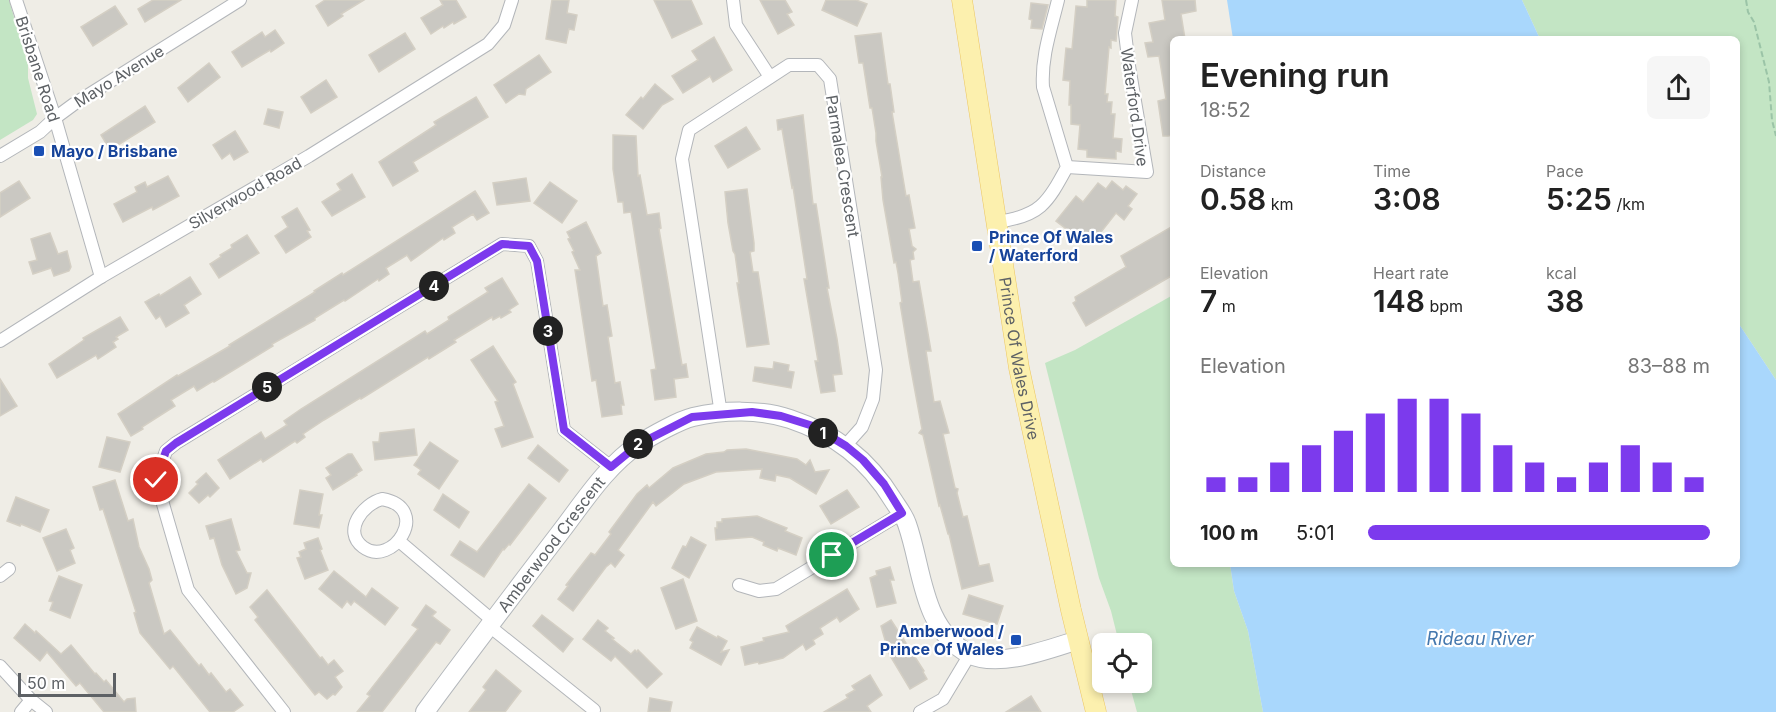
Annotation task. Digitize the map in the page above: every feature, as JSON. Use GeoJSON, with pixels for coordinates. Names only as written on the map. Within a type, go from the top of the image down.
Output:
{"type":"FeatureCollection","features":[{"type":"Feature","properties":{"kind":"main road","name":"Prince Of Wales Drive"},"geometry":{"type":"LineString","coordinates":[[962,0],[1021,378],[1096,712]]}},
{"type":"Feature","properties":{"kind":"street","name":"Brisbane Road"},"geometry":{"type":"LineString","coordinates":[[16,0],[55,118],[101,277]]}},
{"type":"Feature","properties":{"kind":"street","name":"Mayo Avenue"},"geometry":{"type":"LineString","coordinates":[[0,156],[40,132],[55,118],[240,0]]}},
{"type":"Feature","properties":{"kind":"street","name":"Silverwood Road"},"geometry":{"type":"LineString","coordinates":[[0,341],[101,277],[309,156],[488,44],[504,25],[512,0]]}},
{"type":"Feature","properties":{"kind":"street"},"geometry":{"type":"LineString","coordinates":[[733,0],[736,25],[770,77]]}},
{"type":"Feature","properties":{"kind":"street"},"geometry":{"type":"LineString","coordinates":[[998,222],[1018,219],[1035,212],[1055,189],[1066,167],[1043,87],[1042,74],[1058,0]]}},
{"type":"Feature","properties":{"kind":"street","name":"Waterford Drive"},"geometry":{"type":"LineString","coordinates":[[1066,167],[1148,172],[1125,33],[1132,0]]}},
{"type":"Feature","properties":{"kind":"street","name":"Parmalea Crescent"},"geometry":{"type":"LineString","coordinates":[[721,414],[682,159],[689,130],[789,65],[818,65],[830,79],[876,370],[873,399],[862,427],[846,446]]}},
{"type":"Feature","properties":{"kind":"street"},"geometry":{"type":"LineString","coordinates":[[278,710],[188,590],[156,480],[166,451],[176,443],[502,244],[529,246],[537,261],[564,430],[611,467]]}},
{"type":"Feature","properties":{"kind":"street","name":"Amberwood Crescent"},"geometry":{"type":"LineString","coordinates":[[425,712],[490,623],[611,467],[639,444],[692,417],[752,412],[781,416],[813,426],[846,446],[863,460],[884,484],[902,513],[931,610],[939,626],[947,636],[970,654]]}},
{"type":"Feature","properties":{"kind":"street"},"geometry":{"type":"LineString","coordinates":[[382,499],[394,501],[405,513],[406,520],[406,528],[399,541],[378,552],[369,551],[359,544],[356,538],[357,517],[367,505],[382,499]]}},
{"type":"Feature","properties":{"kind":"street"},"geometry":{"type":"LineString","coordinates":[[739,585],[759,591],[776,589],[902,513]]}},
{"type":"Feature","properties":{"kind":"street"},"geometry":{"type":"LineString","coordinates":[[399,541],[490,623],[594,710]]}},
{"type":"Feature","properties":{"kind":"street"},"geometry":{"type":"LineString","coordinates":[[920,712],[943,699],[970,654],[990,658],[1021,657],[1078,640]]}},
{"type":"Feature","properties":{"kind":"street"},"geometry":{"type":"LineString","coordinates":[[0,666],[31,700],[46,712]]}},
{"type":"Feature","properties":{"kind":"street"},"geometry":{"type":"LineString","coordinates":[[21,712],[31,700]]}},
{"type":"Feature","properties":{"kind":"path"},"geometry":{"type":"LineString","coordinates":[[1746,0],[1769,82],[1772,120],[1776,136]]}},
{"type":"Feature","properties":{"kind":"green space"},"geometry":{"type":"Polygon","coordinates":[[[0,0],[9,0],[28,65],[28,78],[37,114],[33,120],[0,140],[0,0]]]}},
{"type":"Feature","properties":{"kind":"green space"},"geometry":{"type":"Polygon","coordinates":[[[1522,0],[1776,0],[1776,380],[1740,326],[1740,36],[1539,36],[1522,0]]]}},
{"type":"Feature","properties":{"kind":"green space"},"geometry":{"type":"Polygon","coordinates":[[[1170,297],[1170,567],[1230,567],[1234,591],[1248,631],[1263,712],[1137,712],[1132,693],[1152,693],[1152,633],[1116,633],[1099,578],[1045,363],[1075,350],[1170,297]]]}},
{"type":"Feature","properties":{"kind":"water"},"geometry":{"type":"Polygon","coordinates":[[[1227,0],[1522,0],[1539,36],[1233,36],[1227,0]]]}},
{"type":"Feature","properties":{"kind":"water","name":"Rideau River"},"geometry":{"type":"Polygon","coordinates":[[[1740,326],[1776,380],[1776,712],[1263,712],[1248,631],[1234,591],[1230,567],[1740,567],[1740,326]]]}},
{"type":"Feature","properties":{"kind":"building"},"geometry":{"type":"Polygon","coordinates":[[[153,0],[181,0],[145,22],[138,9],[153,0]]]}},
{"type":"Feature","properties":{"kind":"building"},"geometry":{"type":"Polygon","coordinates":[[[325,0],[364,0],[341,14],[343,16],[328,26],[316,6],[325,0]]]}},
{"type":"Feature","properties":{"kind":"building"},"geometry":{"type":"Polygon","coordinates":[[[440,0],[456,0],[466,17],[444,28],[443,26],[431,34],[421,18],[443,5],[440,0]]]}},
{"type":"Feature","properties":{"kind":"building"},"geometry":{"type":"Polygon","coordinates":[[[552,0],[569,0],[567,13],[577,15],[574,30],[569,29],[566,43],[546,39],[552,0]]]}},
{"type":"Feature","properties":{"kind":"building"},"geometry":{"type":"Polygon","coordinates":[[[654,0],[691,0],[702,24],[672,38],[654,0]]]}},
{"type":"Feature","properties":{"kind":"building"},"geometry":{"type":"Polygon","coordinates":[[[760,0],[785,0],[792,12],[787,14],[794,25],[778,34],[760,0]]]}},
{"type":"Feature","properties":{"kind":"building"},"geometry":{"type":"Polygon","coordinates":[[[826,0],[856,0],[867,4],[857,26],[822,10],[826,0]]]}},
{"type":"Feature","properties":{"kind":"building"},"geometry":{"type":"Polygon","coordinates":[[[1087,0],[1116,0],[1115,16],[1118,17],[1116,41],[1111,40],[1111,48],[1109,47],[1105,94],[1108,94],[1107,102],[1112,102],[1111,114],[1115,114],[1113,138],[1122,139],[1121,152],[1116,151],[1116,159],[1087,157],[1087,150],[1078,149],[1080,125],[1071,124],[1070,81],[1063,80],[1066,48],[1072,49],[1076,6],[1087,7],[1087,0]]]}},
{"type":"Feature","properties":{"kind":"building"},"geometry":{"type":"Polygon","coordinates":[[[1162,0],[1195,0],[1196,11],[1181,14],[1185,36],[1170,36],[1170,136],[1168,136],[1163,136],[1158,101],[1166,99],[1159,56],[1148,57],[1145,43],[1153,42],[1149,23],[1165,20],[1162,0]]]}},
{"type":"Feature","properties":{"kind":"building"},"geometry":{"type":"Polygon","coordinates":[[[1031,3],[1048,5],[1042,29],[1031,28],[1032,20],[1029,19],[1031,3]]]}},
{"type":"Feature","properties":{"kind":"building"},"geometry":{"type":"Polygon","coordinates":[[[115,6],[127,24],[93,46],[81,27],[115,6]]]}},
{"type":"Feature","properties":{"kind":"building"},"geometry":{"type":"Polygon","coordinates":[[[275,30],[284,43],[242,67],[232,52],[262,32],[265,37],[275,30]]]}},
{"type":"Feature","properties":{"kind":"building"},"geometry":{"type":"Polygon","coordinates":[[[405,33],[415,49],[379,72],[369,55],[405,33]]]}},
{"type":"Feature","properties":{"kind":"building"},"geometry":{"type":"Polygon","coordinates":[[[881,33],[906,196],[909,195],[915,228],[909,229],[912,246],[916,249],[913,252],[914,259],[910,260],[913,282],[919,281],[931,351],[926,351],[934,402],[940,401],[949,433],[943,434],[955,488],[958,489],[963,517],[967,516],[979,566],[989,564],[993,581],[962,589],[949,534],[939,506],[923,435],[919,433],[922,429],[900,303],[902,302],[898,273],[896,262],[894,263],[883,200],[872,108],[870,108],[863,63],[859,63],[855,36],[881,33]]]}},
{"type":"Feature","properties":{"kind":"building"},"geometry":{"type":"Polygon","coordinates":[[[714,37],[732,70],[713,82],[710,76],[683,93],[672,76],[698,60],[692,51],[714,37]]]}},
{"type":"Feature","properties":{"kind":"building"},"geometry":{"type":"Polygon","coordinates":[[[539,55],[551,72],[526,89],[525,95],[519,94],[506,103],[494,85],[539,55]]]}},
{"type":"Feature","properties":{"kind":"building"},"geometry":{"type":"Polygon","coordinates":[[[209,63],[220,77],[188,102],[178,88],[209,63]]]}},
{"type":"Feature","properties":{"kind":"building"},"geometry":{"type":"Polygon","coordinates":[[[326,80],[337,97],[311,113],[301,97],[326,80]]]}},
{"type":"Feature","properties":{"kind":"building"},"geometry":{"type":"Polygon","coordinates":[[[655,84],[673,99],[662,105],[643,129],[626,115],[655,84]]]}},
{"type":"Feature","properties":{"kind":"building"},"geometry":{"type":"Polygon","coordinates":[[[476,97],[488,117],[413,162],[418,171],[393,186],[379,162],[436,125],[434,122],[476,97]]]}},
{"type":"Feature","properties":{"kind":"building"},"geometry":{"type":"Polygon","coordinates":[[[145,106],[155,122],[110,150],[101,135],[145,106]]]}},
{"type":"Feature","properties":{"kind":"building"},"geometry":{"type":"Polygon","coordinates":[[[268,109],[283,112],[279,128],[264,124],[268,109]]]}},
{"type":"Feature","properties":{"kind":"building"},"geometry":{"type":"Polygon","coordinates":[[[803,115],[813,204],[816,204],[829,288],[827,288],[842,374],[833,375],[835,391],[821,393],[793,187],[782,129],[778,130],[777,120],[803,115]]]}},
{"type":"Feature","properties":{"kind":"building"},"geometry":{"type":"Polygon","coordinates":[[[746,127],[760,149],[728,168],[715,146],[746,127]]]}},
{"type":"Feature","properties":{"kind":"building"},"geometry":{"type":"Polygon","coordinates":[[[235,131],[248,152],[234,160],[230,153],[222,159],[213,145],[235,131]]]}},
{"type":"Feature","properties":{"kind":"building"},"geometry":{"type":"Polygon","coordinates":[[[613,135],[636,136],[638,176],[640,175],[647,215],[659,213],[661,228],[659,229],[682,365],[686,364],[688,377],[674,379],[676,397],[655,400],[651,370],[656,369],[631,212],[624,213],[623,202],[618,202],[613,169],[613,135]]]}},
{"type":"Feature","properties":{"kind":"building"},"geometry":{"type":"Polygon","coordinates":[[[352,174],[365,197],[332,216],[322,202],[341,190],[337,184],[352,174]]]}},
{"type":"Feature","properties":{"kind":"building"},"geometry":{"type":"Polygon","coordinates":[[[168,176],[179,196],[123,222],[114,204],[137,192],[135,187],[145,182],[147,187],[168,176]]]}},
{"type":"Feature","properties":{"kind":"building"},"geometry":{"type":"Polygon","coordinates":[[[526,178],[530,201],[497,205],[493,183],[526,178]]]}},
{"type":"Feature","properties":{"kind":"building"},"geometry":{"type":"Polygon","coordinates":[[[19,181],[30,198],[0,217],[0,193],[19,181]]]}},
{"type":"Feature","properties":{"kind":"building"},"geometry":{"type":"Polygon","coordinates":[[[1112,181],[1123,190],[1126,186],[1137,194],[1128,206],[1132,209],[1124,220],[1116,213],[1094,241],[1090,238],[1086,244],[1056,221],[1076,196],[1083,202],[1098,183],[1106,189],[1112,181]]]}},
{"type":"Feature","properties":{"kind":"building"},"geometry":{"type":"Polygon","coordinates":[[[550,182],[577,201],[562,223],[534,203],[550,182]]]}},
{"type":"Feature","properties":{"kind":"building"},"geometry":{"type":"Polygon","coordinates":[[[747,189],[754,243],[754,251],[750,252],[753,272],[758,272],[769,344],[747,347],[725,192],[747,189]]]}},
{"type":"Feature","properties":{"kind":"building"},"geometry":{"type":"Polygon","coordinates":[[[475,191],[489,213],[477,220],[473,214],[452,227],[455,233],[444,240],[443,238],[411,261],[407,255],[386,268],[389,274],[379,281],[378,279],[214,382],[197,391],[194,386],[171,400],[175,406],[131,436],[118,414],[177,375],[230,346],[342,273],[343,275],[475,191]]]}},
{"type":"Feature","properties":{"kind":"building"},"geometry":{"type":"Polygon","coordinates":[[[297,208],[310,230],[307,231],[311,237],[286,253],[275,236],[288,227],[282,217],[297,208]]]}},
{"type":"Feature","properties":{"kind":"building"},"geometry":{"type":"Polygon","coordinates":[[[586,222],[601,253],[596,256],[603,306],[607,305],[612,336],[608,337],[615,383],[620,382],[624,405],[621,405],[622,414],[602,417],[596,380],[592,381],[575,270],[580,270],[567,232],[586,222]]]}},
{"type":"Feature","properties":{"kind":"building"},"geometry":{"type":"Polygon","coordinates":[[[1170,228],[1170,277],[1086,326],[1073,303],[1076,301],[1075,297],[1126,267],[1121,256],[1170,228]]]}},
{"type":"Feature","properties":{"kind":"building"},"geometry":{"type":"Polygon","coordinates":[[[50,233],[58,254],[67,251],[71,267],[69,271],[54,276],[51,268],[33,274],[29,262],[37,260],[31,239],[50,233]]]}},
{"type":"Feature","properties":{"kind":"building"},"geometry":{"type":"Polygon","coordinates":[[[247,235],[259,253],[219,278],[210,264],[232,248],[231,245],[247,235]]]}},
{"type":"Feature","properties":{"kind":"building"},"geometry":{"type":"Polygon","coordinates":[[[190,277],[201,294],[184,305],[189,313],[166,327],[160,316],[156,319],[145,302],[159,294],[160,296],[190,277]]]}},
{"type":"Feature","properties":{"kind":"building"},"geometry":{"type":"Polygon","coordinates":[[[502,278],[518,304],[509,310],[511,312],[501,318],[500,316],[493,320],[492,317],[454,340],[456,342],[429,359],[428,357],[324,420],[303,434],[305,437],[297,443],[295,441],[263,462],[261,459],[230,479],[218,460],[261,432],[265,439],[287,425],[284,421],[301,409],[425,331],[427,334],[449,320],[448,317],[488,292],[485,288],[502,278]]]}},
{"type":"Feature","properties":{"kind":"building"},"geometry":{"type":"Polygon","coordinates":[[[120,317],[128,330],[116,337],[118,339],[113,342],[116,347],[98,359],[96,355],[57,378],[49,364],[84,340],[83,338],[120,317]]]}},
{"type":"Feature","properties":{"kind":"building"},"geometry":{"type":"Polygon","coordinates":[[[493,346],[516,382],[513,384],[533,437],[502,447],[495,429],[504,426],[495,402],[498,401],[471,360],[493,346]]]}},
{"type":"Feature","properties":{"kind":"building"},"geometry":{"type":"Polygon","coordinates":[[[774,362],[789,365],[788,371],[794,372],[791,388],[753,381],[755,367],[773,369],[774,362]]]}},
{"type":"Feature","properties":{"kind":"building"},"geometry":{"type":"Polygon","coordinates":[[[0,379],[17,406],[0,416],[0,379]]]}},
{"type":"Feature","properties":{"kind":"building"},"geometry":{"type":"Polygon","coordinates":[[[414,429],[417,455],[375,460],[373,442],[379,442],[380,433],[414,429]]]}},
{"type":"Feature","properties":{"kind":"building"},"geometry":{"type":"Polygon","coordinates":[[[107,437],[130,442],[120,472],[99,467],[107,437]]]}},
{"type":"Feature","properties":{"kind":"building"},"geometry":{"type":"Polygon","coordinates":[[[430,442],[458,461],[439,489],[418,474],[421,470],[414,465],[430,442]]]}},
{"type":"Feature","properties":{"kind":"building"},"geometry":{"type":"Polygon","coordinates":[[[538,445],[568,470],[559,482],[528,458],[538,445]]]}},
{"type":"Feature","properties":{"kind":"building"},"geometry":{"type":"Polygon","coordinates":[[[746,449],[797,459],[806,465],[810,460],[815,472],[829,470],[816,494],[790,478],[776,475],[775,481],[760,478],[762,469],[716,472],[684,484],[656,506],[653,502],[618,550],[624,555],[615,567],[611,563],[606,567],[573,611],[558,599],[591,553],[595,555],[611,534],[609,532],[637,494],[647,485],[649,488],[673,468],[706,454],[746,449]]]}},
{"type":"Feature","properties":{"kind":"building"},"geometry":{"type":"Polygon","coordinates":[[[348,454],[352,454],[362,470],[333,490],[326,478],[331,475],[326,468],[348,454]]]}},
{"type":"Feature","properties":{"kind":"building"},"geometry":{"type":"Polygon","coordinates":[[[206,473],[219,488],[199,503],[189,493],[206,473]]]}},
{"type":"Feature","properties":{"kind":"building"},"geometry":{"type":"Polygon","coordinates":[[[115,480],[128,521],[133,519],[139,547],[149,569],[152,580],[149,583],[164,634],[170,630],[199,666],[201,664],[209,675],[211,673],[226,692],[230,689],[243,705],[233,712],[210,712],[173,666],[170,669],[140,633],[134,613],[136,612],[103,509],[100,510],[93,487],[115,480]]]}},
{"type":"Feature","properties":{"kind":"building"},"geometry":{"type":"Polygon","coordinates":[[[529,484],[546,498],[510,545],[503,549],[484,577],[451,555],[460,541],[477,552],[529,484]]]}},
{"type":"Feature","properties":{"kind":"building"},"geometry":{"type":"Polygon","coordinates":[[[300,490],[323,494],[319,528],[294,524],[300,490]]]}},
{"type":"Feature","properties":{"kind":"building"},"geometry":{"type":"Polygon","coordinates":[[[847,490],[859,507],[831,524],[820,506],[847,490]]]}},
{"type":"Feature","properties":{"kind":"building"},"geometry":{"type":"Polygon","coordinates":[[[443,494],[469,512],[459,528],[434,510],[443,494]]]}},
{"type":"Feature","properties":{"kind":"building"},"geometry":{"type":"Polygon","coordinates":[[[16,497],[49,510],[40,532],[7,521],[16,497]]]}},
{"type":"Feature","properties":{"kind":"building"},"geometry":{"type":"Polygon","coordinates":[[[757,516],[787,528],[785,531],[802,538],[796,555],[778,548],[777,551],[752,537],[716,540],[715,528],[717,528],[717,522],[722,522],[722,519],[757,516]]]}},
{"type":"Feature","properties":{"kind":"building"},"geometry":{"type":"Polygon","coordinates":[[[231,519],[240,550],[236,551],[247,573],[251,573],[247,588],[236,594],[222,565],[214,538],[210,539],[206,526],[231,519]]]}},
{"type":"Feature","properties":{"kind":"building"},"geometry":{"type":"Polygon","coordinates":[[[66,529],[74,548],[70,550],[75,563],[57,571],[43,538],[66,529]]]}},
{"type":"Feature","properties":{"kind":"building"},"geometry":{"type":"Polygon","coordinates":[[[691,537],[706,545],[689,578],[672,568],[683,546],[686,547],[691,537]]]}},
{"type":"Feature","properties":{"kind":"building"},"geometry":{"type":"Polygon","coordinates":[[[318,538],[328,570],[305,579],[297,558],[301,557],[299,552],[306,549],[304,543],[318,538]]]}},
{"type":"Feature","properties":{"kind":"building"},"geometry":{"type":"Polygon","coordinates":[[[890,567],[894,580],[890,580],[896,603],[877,607],[870,578],[877,575],[876,571],[890,567]]]}},
{"type":"Feature","properties":{"kind":"building"},"geometry":{"type":"Polygon","coordinates":[[[334,571],[366,597],[372,588],[398,608],[385,625],[354,601],[351,605],[347,601],[342,608],[319,589],[334,571]]]}},
{"type":"Feature","properties":{"kind":"building"},"geometry":{"type":"Polygon","coordinates":[[[59,576],[82,585],[70,618],[50,610],[53,602],[49,601],[59,576]]]}},
{"type":"Feature","properties":{"kind":"building"},"geometry":{"type":"Polygon","coordinates":[[[683,579],[697,621],[676,629],[661,588],[683,579]]]}},
{"type":"Feature","properties":{"kind":"building"},"geometry":{"type":"Polygon","coordinates":[[[847,589],[859,609],[840,622],[837,617],[820,628],[823,634],[813,640],[815,644],[806,650],[803,644],[783,658],[745,665],[741,647],[764,641],[763,638],[789,632],[786,626],[847,589]]]}},
{"type":"Feature","properties":{"kind":"building"},"geometry":{"type":"Polygon","coordinates":[[[267,590],[320,658],[322,657],[328,665],[334,660],[343,671],[335,677],[342,687],[335,695],[327,699],[319,692],[315,695],[255,620],[258,617],[250,607],[267,590]]]}},
{"type":"Feature","properties":{"kind":"building"},"geometry":{"type":"Polygon","coordinates":[[[969,595],[1003,606],[997,624],[963,614],[969,595]]]}},
{"type":"Feature","properties":{"kind":"building"},"geometry":{"type":"Polygon","coordinates":[[[426,605],[436,612],[432,616],[450,630],[440,644],[436,642],[382,712],[357,712],[370,696],[367,694],[418,629],[412,625],[426,605]]]}},
{"type":"Feature","properties":{"kind":"building"},"geometry":{"type":"Polygon","coordinates":[[[542,615],[573,639],[563,652],[533,626],[542,615]]]}},
{"type":"Feature","properties":{"kind":"building"},"geometry":{"type":"Polygon","coordinates":[[[598,620],[608,628],[605,631],[614,638],[612,639],[631,654],[638,650],[662,674],[647,688],[615,656],[611,661],[583,639],[598,620]]]}},
{"type":"Feature","properties":{"kind":"building"},"geometry":{"type":"Polygon","coordinates":[[[891,620],[927,679],[910,689],[889,654],[881,626],[891,620]]]}},
{"type":"Feature","properties":{"kind":"building"},"geometry":{"type":"Polygon","coordinates":[[[25,624],[61,654],[71,645],[95,674],[104,682],[106,680],[124,702],[135,698],[136,712],[104,712],[80,683],[76,686],[47,652],[40,661],[14,638],[25,624]]]}},
{"type":"Feature","properties":{"kind":"building"},"geometry":{"type":"Polygon","coordinates":[[[697,627],[727,641],[721,652],[729,650],[721,665],[690,648],[693,642],[690,640],[697,627]]]}},
{"type":"Feature","properties":{"kind":"building"},"geometry":{"type":"Polygon","coordinates":[[[496,670],[521,691],[505,712],[469,712],[486,690],[483,687],[496,670]]]}},
{"type":"Feature","properties":{"kind":"building"},"geometry":{"type":"Polygon","coordinates":[[[870,675],[882,695],[867,706],[871,712],[824,712],[848,698],[846,695],[855,690],[852,686],[870,675]]]}},
{"type":"Feature","properties":{"kind":"building"},"geometry":{"type":"Polygon","coordinates":[[[1031,696],[1041,712],[1006,712],[1031,696]]]}},
{"type":"Feature","properties":{"kind":"building"},"geometry":{"type":"Polygon","coordinates":[[[650,698],[672,702],[670,712],[648,712],[650,698]]]}},
{"type":"Feature","properties":{"kind":"place","name":"Mayo / Brisbane"},"geometry":{"type":"Point","coordinates":[39,151]}},
{"type":"Feature","properties":{"kind":"place","name":"Prince Of Wales / Waterford"},"geometry":{"type":"Point","coordinates":[977,246]}},
{"type":"Feature","properties":{"kind":"place","name":"Amberwood / Prince Of Wales"},"geometry":{"type":"Point","coordinates":[1016,640]}},
{"type":"Feature","properties":{"kind":"route"},"geometry":{"type":"LineString","coordinates":[[156,480],[166,451],[176,443],[502,244],[529,246],[537,261],[564,430],[611,467],[639,444],[692,417],[752,412],[781,416],[813,426],[846,446],[863,460],[884,484],[902,513],[832,555]]}}]}
